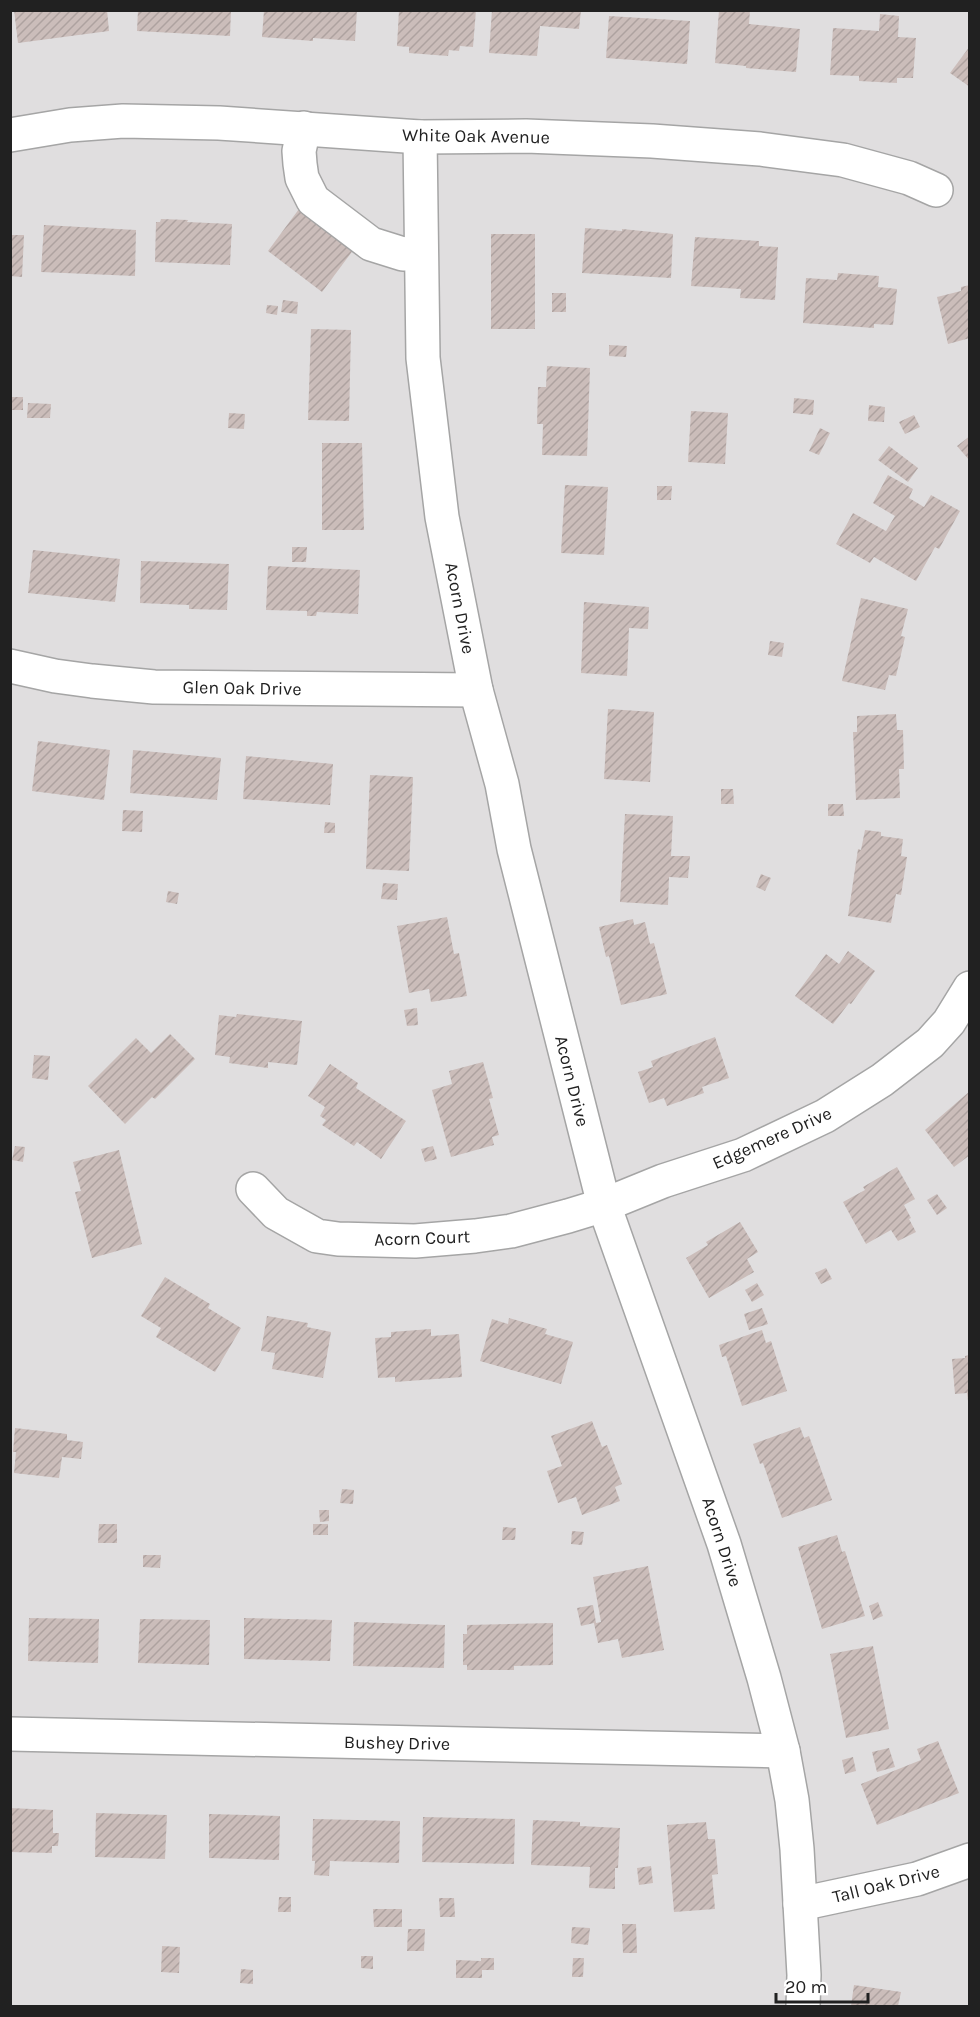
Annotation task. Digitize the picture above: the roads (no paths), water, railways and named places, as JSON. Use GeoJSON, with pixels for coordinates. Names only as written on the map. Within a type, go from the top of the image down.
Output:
{"type":"FeatureCollection","features":[{"type":"Feature","properties":{"kind":"street","name":"White Oak Avenue"},"geometry":{"type":"LineString","coordinates":[[10,135],[70,125],[123,121],[219,123],[420,137],[585,138],[663,142],[795,153],[843,160],[909,178],[936,190]]}},
{"type":"Feature","properties":{"kind":"street"},"geometry":{"type":"LineString","coordinates":[[304,128],[299,151],[300,164],[302,178],[313,200],[371,244],[403,254],[421,252]]}},
{"type":"Feature","properties":{"kind":"street","name":"Acorn Drive"},"geometry":{"type":"LineString","coordinates":[[420,137],[423,358],[442,517],[476,690],[502,784],[514,849],[604,1205],[724,1544],[783,1751],[792,1800],[804,1975],[803,2007]]}},
{"type":"Feature","properties":{"kind":"street","name":"Glen Oak Drive"},"geometry":{"type":"LineString","coordinates":[[10,666],[56,676],[154,687],[476,690]]}},
{"type":"Feature","properties":{"kind":"street","name":"Edgemere Drive"},"geometry":{"type":"LineString","coordinates":[[604,1205],[663,1181],[743,1155],[797,1131],[853,1100],[930,1043],[949,1022],[969,988]]}},
{"type":"Feature","properties":{"kind":"street","name":"Acorn Court"},"geometry":{"type":"LineString","coordinates":[[253,1189],[276,1213],[316,1236],[368,1240],[415,1241],[511,1231],[604,1205]]}},
{"type":"Feature","properties":{"kind":"street","name":"Bushey Drive"},"geometry":{"type":"LineString","coordinates":[[10,1734],[783,1751]]}},
{"type":"Feature","properties":{"kind":"street","name":"Tall Oak Drive"},"geometry":{"type":"LineString","coordinates":[[800,1904],[917,1879],[969,1860]]}}]}
